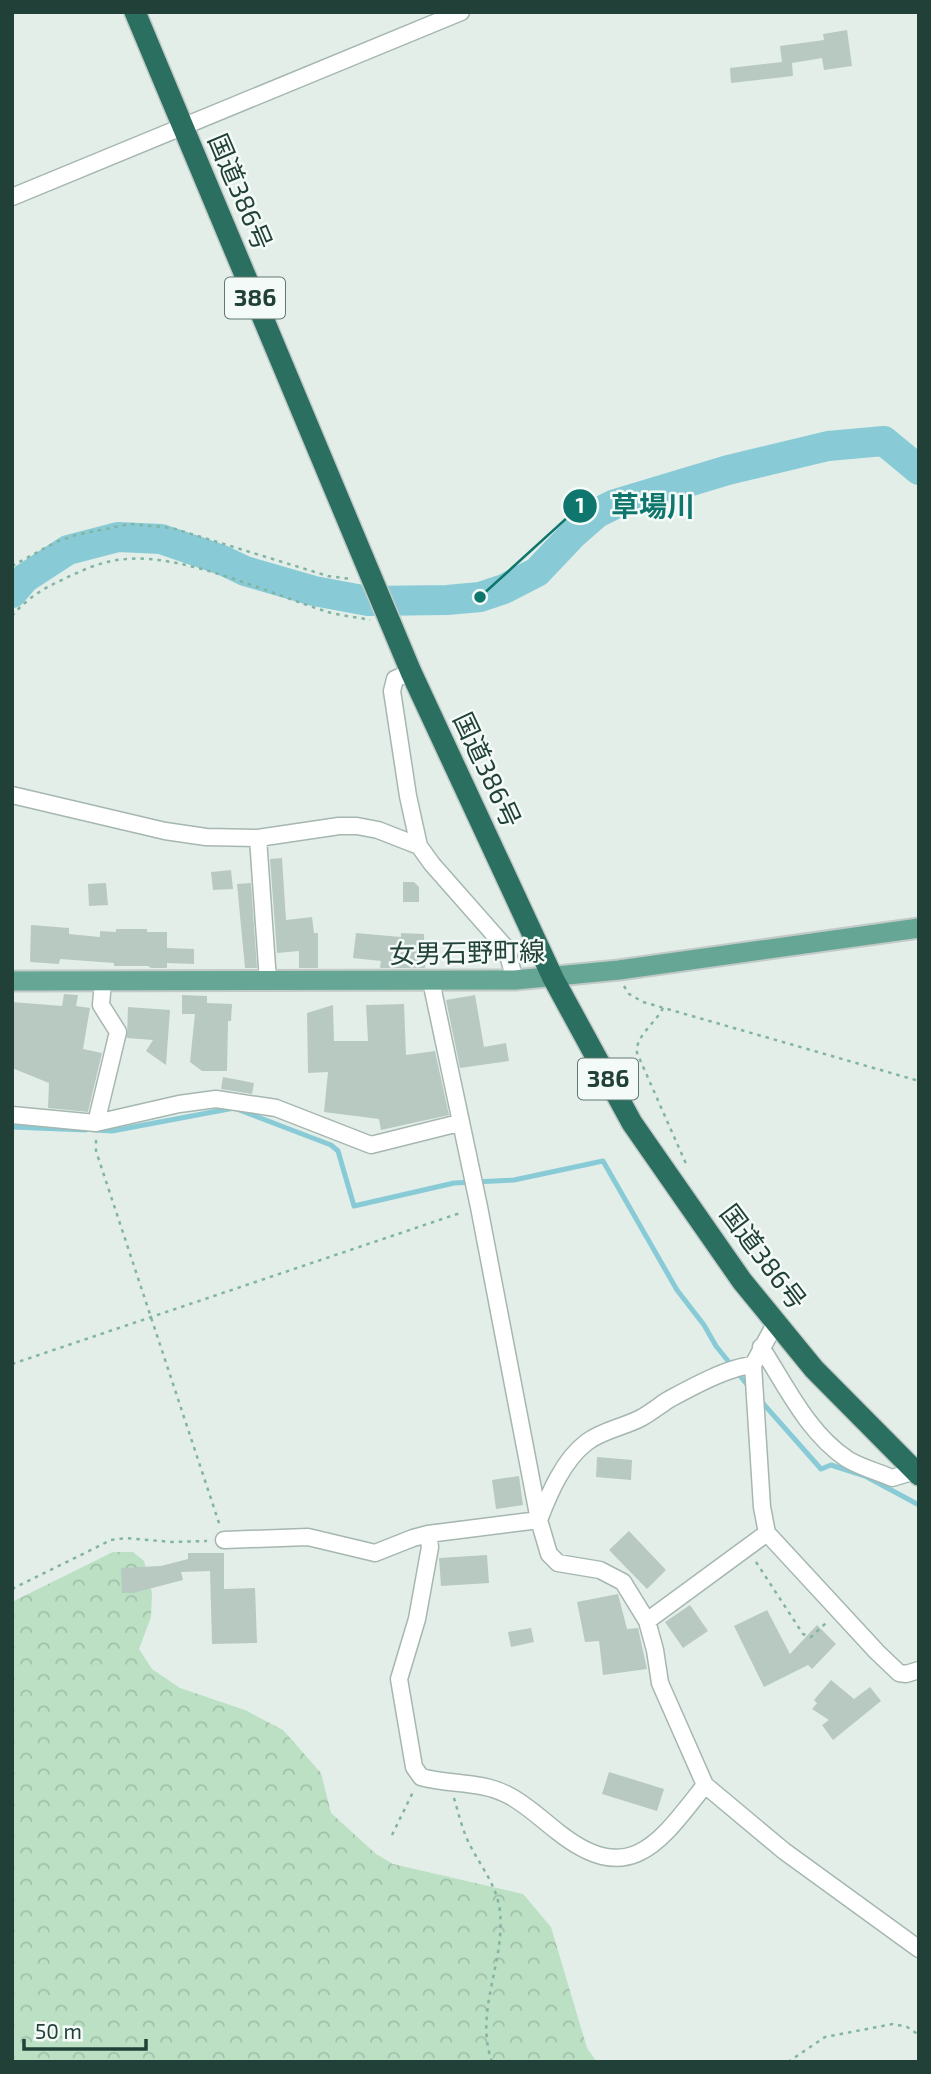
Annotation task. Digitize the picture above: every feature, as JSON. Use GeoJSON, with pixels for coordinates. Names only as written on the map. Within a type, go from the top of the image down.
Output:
{"type":"FeatureCollection","features":[{"type":"Feature","properties":{"kind":"highway","name":"国道386号"},"geometry":{"type":"LineString","coordinates":[[135,12],[411,672],[553,978],[632,1123],[742,1281],[814,1369],[917,1473]]}},
{"type":"Feature","properties":{"kind":"main road","name":"女男石野町線"},"geometry":{"type":"LineString","coordinates":[[12,981],[431,981],[553,978],[919,928]]}},
{"type":"Feature","properties":{"kind":"street"},"geometry":{"type":"LineString","coordinates":[[12,197],[461,12]]}},
{"type":"Feature","properties":{"kind":"street"},"geometry":{"type":"LineString","coordinates":[[411,672],[395,679],[393,691],[408,796],[419,846],[506,948],[515,980]]}},
{"type":"Feature","properties":{"kind":"street"},"geometry":{"type":"LineString","coordinates":[[12,795],[166,831],[206,837],[258,838],[357,826],[378,830],[419,846]]}},
{"type":"Feature","properties":{"kind":"street"},"geometry":{"type":"LineString","coordinates":[[258,838],[268,981]]}},
{"type":"Feature","properties":{"kind":"street"},"geometry":{"type":"LineString","coordinates":[[96,1123],[118,1032],[101,1005],[103,981]]}},
{"type":"Feature","properties":{"kind":"street"},"geometry":{"type":"LineString","coordinates":[[431,981],[479,1207],[539,1520],[549,1554],[558,1563],[600,1570],[623,1582],[647,1621],[660,1684],[705,1785],[784,1851],[919,1949]]}},
{"type":"Feature","properties":{"kind":"street"},"geometry":{"type":"LineString","coordinates":[[12,1115],[96,1123],[179,1104],[216,1099],[276,1108],[371,1145],[451,1125],[461,1125]]}},
{"type":"Feature","properties":{"kind":"street"},"geometry":{"type":"LineString","coordinates":[[776,1322],[753,1365],[762,1507],[767,1533],[877,1652],[900,1673],[919,1670]]}},
{"type":"Feature","properties":{"kind":"street"},"geometry":{"type":"LineString","coordinates":[[761,1347],[826,1443],[849,1460],[892,1478],[917,1473]]}},
{"type":"Feature","properties":{"kind":"street"},"geometry":{"type":"LineString","coordinates":[[539,1520],[562,1472],[586,1443],[610,1430],[639,1420],[690,1388],[743,1366],[753,1365]]}},
{"type":"Feature","properties":{"kind":"street"},"geometry":{"type":"LineString","coordinates":[[224,1540],[308,1537],[375,1553],[428,1534],[539,1520]]}},
{"type":"Feature","properties":{"kind":"street"},"geometry":{"type":"LineString","coordinates":[[647,1621],[767,1533]]}},
{"type":"Feature","properties":{"kind":"street"},"geometry":{"type":"LineString","coordinates":[[428,1534],[430,1547],[417,1619],[399,1679],[414,1767],[421,1777],[482,1785],[504,1793],[519,1801],[582,1850],[600,1856],[632,1857],[658,1840],[705,1785]]}},
{"type":"Feature","properties":{"kind":"path"},"geometry":{"type":"LineString","coordinates":[[12,566],[56,542],[130,524],[172,528],[328,576],[375,583]]}},
{"type":"Feature","properties":{"kind":"path"},"geometry":{"type":"LineString","coordinates":[[12,616],[40,590],[72,575],[124,559],[148,559],[227,578],[331,613],[391,623]]}},
{"type":"Feature","properties":{"kind":"path"},"geometry":{"type":"LineString","coordinates":[[620,970],[621,982],[629,994],[643,1002],[919,1081]]}},
{"type":"Feature","properties":{"kind":"path"},"geometry":{"type":"LineString","coordinates":[[663,1008],[657,1021],[639,1038],[636,1053],[686,1166],[693,1176]]}},
{"type":"Feature","properties":{"kind":"path"},"geometry":{"type":"LineString","coordinates":[[12,1589],[111,1540],[224,1540],[96,1151],[96,1123]]}},
{"type":"Feature","properties":{"kind":"path"},"geometry":{"type":"LineString","coordinates":[[12,1364],[479,1207]]}},
{"type":"Feature","properties":{"kind":"path"},"geometry":{"type":"LineString","coordinates":[[747,1548],[803,1634],[811,1637],[839,1611]]}},
{"type":"Feature","properties":{"kind":"path"},"geometry":{"type":"LineString","coordinates":[[392,1835],[421,1777]]}},
{"type":"Feature","properties":{"kind":"path"},"geometry":{"type":"LineString","coordinates":[[445,1781],[452,1793],[468,1840],[497,1896],[500,1911],[500,1945],[486,2011],[485,2030],[492,2062]]}},
{"type":"Feature","properties":{"kind":"path"},"geometry":{"type":"LineString","coordinates":[[788,2062],[825,2038],[893,2024],[906,2027],[919,2035]]}},
{"type":"Feature","properties":{"kind":"green space"},"geometry":{"type":"Polygon","coordinates":[[[113,1552],[133,1552],[144,1561],[152,1593],[151,1617],[139,1649],[152,1669],[180,1688],[245,1710],[283,1730],[321,1773],[331,1813],[376,1854],[393,1864],[523,1894],[551,1927],[587,2048],[597,2062],[12,2062],[12,1602],[113,1552]]]}},
{"type":"Feature","properties":{"kind":"building"},"geometry":{"type":"Polygon","coordinates":[[[847,30],[852,66],[824,70],[822,58],[792,63],[793,76],[731,83],[730,68],[782,62],[780,46],[824,40],[823,34],[847,30]]]}},
{"type":"Feature","properties":{"kind":"building"},"geometry":{"type":"Polygon","coordinates":[[[282,858],[286,920],[312,917],[314,933],[318,933],[318,968],[299,968],[299,951],[277,953],[270,859],[282,858]]]}},
{"type":"Feature","properties":{"kind":"building"},"geometry":{"type":"Polygon","coordinates":[[[231,870],[233,889],[213,890],[211,872],[231,870]]]}},
{"type":"Feature","properties":{"kind":"building"},"geometry":{"type":"Polygon","coordinates":[[[403,882],[414,882],[419,887],[419,902],[403,902],[403,882]]]}},
{"type":"Feature","properties":{"kind":"building"},"geometry":{"type":"Polygon","coordinates":[[[106,883],[108,905],[89,906],[88,884],[106,883]]]}},
{"type":"Feature","properties":{"kind":"building"},"geometry":{"type":"Polygon","coordinates":[[[251,883],[257,968],[245,968],[237,884],[251,883]]]}},
{"type":"Feature","properties":{"kind":"building"},"geometry":{"type":"Polygon","coordinates":[[[31,925],[69,928],[69,934],[100,937],[100,931],[116,932],[116,929],[167,932],[167,948],[194,949],[194,964],[167,963],[167,968],[151,968],[60,959],[59,964],[30,962],[31,925]]]}},
{"type":"Feature","properties":{"kind":"building"},"geometry":{"type":"Polygon","coordinates":[[[356,933],[401,937],[401,933],[424,934],[425,968],[380,968],[381,961],[353,958],[356,933]]]}},
{"type":"Feature","properties":{"kind":"building"},"geometry":{"type":"Polygon","coordinates":[[[64,994],[78,995],[76,1006],[90,1008],[83,1049],[102,1053],[88,1112],[48,1108],[49,1083],[12,1068],[12,1002],[62,1006],[64,994]]]}},
{"type":"Feature","properties":{"kind":"building"},"geometry":{"type":"Polygon","coordinates":[[[182,995],[207,996],[207,1003],[232,1004],[231,1021],[228,1021],[227,1071],[202,1071],[190,1062],[195,1014],[182,1014],[182,995]]]}},
{"type":"Feature","properties":{"kind":"building"},"geometry":{"type":"Polygon","coordinates":[[[475,995],[484,1047],[506,1043],[509,1061],[460,1068],[446,1000],[475,995]]]}},
{"type":"Feature","properties":{"kind":"building"},"geometry":{"type":"Polygon","coordinates":[[[404,1004],[406,1055],[435,1051],[449,1115],[381,1130],[379,1119],[324,1112],[328,1072],[308,1073],[307,1013],[333,1005],[334,1041],[368,1041],[366,1005],[404,1004]]]}},
{"type":"Feature","properties":{"kind":"building"},"geometry":{"type":"Polygon","coordinates":[[[128,1007],[170,1010],[166,1065],[146,1051],[153,1040],[127,1038],[128,1007]]]}},
{"type":"Feature","properties":{"kind":"building"},"geometry":{"type":"Polygon","coordinates":[[[223,1077],[254,1083],[252,1094],[221,1089],[223,1077]]]}},
{"type":"Feature","properties":{"kind":"building"},"geometry":{"type":"Polygon","coordinates":[[[597,1457],[632,1460],[631,1480],[596,1477],[597,1457]]]}},
{"type":"Feature","properties":{"kind":"building"},"geometry":{"type":"Polygon","coordinates":[[[519,1476],[523,1505],[496,1509],[492,1480],[519,1476]]]}},
{"type":"Feature","properties":{"kind":"building"},"geometry":{"type":"Polygon","coordinates":[[[629,1531],[666,1570],[647,1589],[609,1550],[629,1531]]]}},
{"type":"Feature","properties":{"kind":"building"},"geometry":{"type":"Polygon","coordinates":[[[188,1553],[224,1553],[224,1589],[255,1588],[257,1643],[212,1644],[210,1571],[181,1572],[183,1580],[133,1593],[122,1593],[121,1568],[161,1566],[188,1559],[188,1553]]]}},
{"type":"Feature","properties":{"kind":"building"},"geometry":{"type":"Polygon","coordinates":[[[487,1555],[489,1583],[441,1586],[439,1558],[487,1555]]]}},
{"type":"Feature","properties":{"kind":"building"},"geometry":{"type":"Polygon","coordinates":[[[618,1594],[627,1629],[638,1628],[647,1669],[603,1675],[599,1641],[585,1642],[577,1602],[618,1594]]]}},
{"type":"Feature","properties":{"kind":"building"},"geometry":{"type":"Polygon","coordinates":[[[690,1605],[708,1631],[683,1648],[665,1622],[690,1605]]]}},
{"type":"Feature","properties":{"kind":"building"},"geometry":{"type":"Polygon","coordinates":[[[767,1610],[790,1654],[817,1625],[836,1644],[812,1669],[808,1665],[764,1687],[734,1626],[767,1610]]]}},
{"type":"Feature","properties":{"kind":"building"},"geometry":{"type":"Polygon","coordinates":[[[531,1628],[534,1642],[511,1647],[508,1632],[531,1628]]]}},
{"type":"Feature","properties":{"kind":"building"},"geometry":{"type":"Polygon","coordinates":[[[831,1680],[854,1699],[870,1687],[881,1701],[833,1740],[822,1725],[829,1720],[812,1709],[817,1703],[814,1700],[831,1680]]]}},
{"type":"Feature","properties":{"kind":"building"},"geometry":{"type":"Polygon","coordinates":[[[609,1772],[664,1789],[657,1811],[602,1794],[609,1772]]]}},
{"type":"Feature","properties":{"kind":"waterway"},"geometry":{"type":"LineString","coordinates":[[12,593],[25,578],[68,550],[118,537],[161,539],[245,571],[314,591],[368,601],[480,597],[504,589],[537,572],[597,513],[615,504],[728,470],[828,446],[884,441],[919,470]]}},
{"type":"Feature","properties":{"kind":"waterway"},"geometry":{"type":"LineString","coordinates":[[96,1130],[112,1131],[234,1108],[331,1145],[338,1151],[354,1206],[454,1183],[514,1180],[603,1161],[677,1290],[749,1387]]}},
{"type":"Feature","properties":{"kind":"waterway"},"geometry":{"type":"LineString","coordinates":[[12,1127],[86,1130]]}},
{"type":"Feature","properties":{"kind":"waterway"},"geometry":{"type":"LineString","coordinates":[[760,1400],[821,1469],[831,1465],[865,1476],[919,1505]]}},
{"type":"Feature","properties":{"kind":"place","name":"草場川"},"geometry":{"type":"Point","coordinates":[480,597]}}]}
